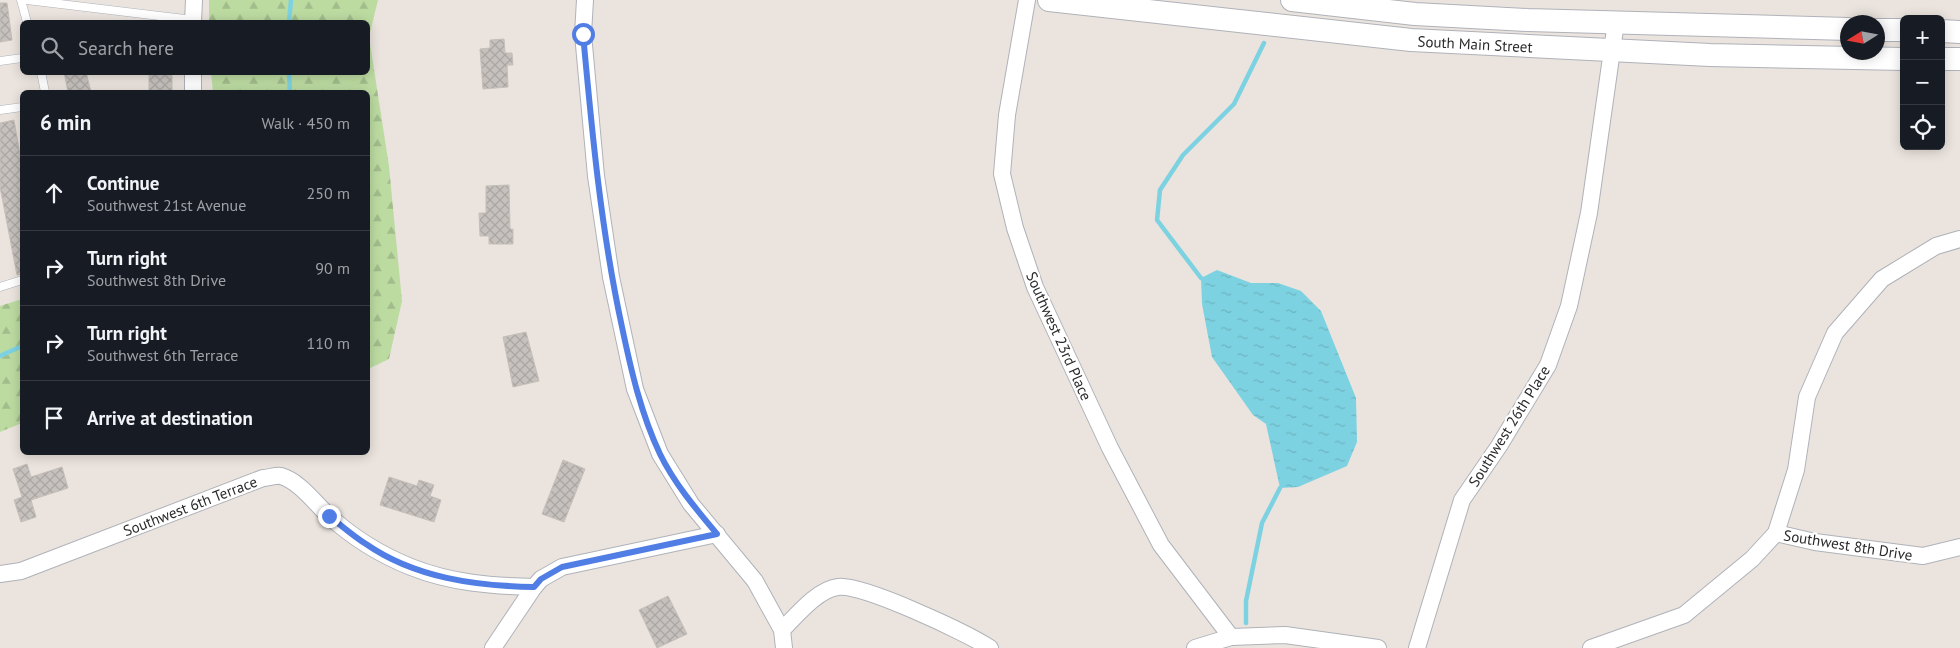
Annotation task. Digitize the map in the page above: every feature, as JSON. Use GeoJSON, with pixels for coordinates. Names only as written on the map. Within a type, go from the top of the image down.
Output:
{"type":"FeatureCollection","features":[{"type":"Feature","properties":{"kind":"main road","name":"South Main Street"},"geometry":{"type":"LineString","coordinates":[[1049,0],[1411,40],[1830,59],[1900,59]]}},
{"type":"Feature","properties":{"kind":"main road","name":"South Main Street"},"geometry":{"type":"LineString","coordinates":[[1292,0],[1416,14],[1840,29]]}},
{"type":"Feature","properties":{"kind":"main road"},"geometry":{"type":"LineString","coordinates":[[1885,30],[1900,30]]}},
{"type":"Feature","properties":{"kind":"main road"},"geometry":{"type":"LineString","coordinates":[[1945,31],[1960,32]]}},
{"type":"Feature","properties":{"kind":"main road"},"geometry":{"type":"LineString","coordinates":[[1945,59],[1960,60]]}},
{"type":"Feature","properties":{"kind":"street"},"geometry":{"type":"LineString","coordinates":[[193,20],[194,0]]}},
{"type":"Feature","properties":{"kind":"street"},"geometry":{"type":"LineString","coordinates":[[585,0],[583,34],[596,176],[611,277],[635,389],[660,454],[691,504],[755,581],[782,630],[784,648]]}},
{"type":"Feature","properties":{"kind":"street","name":"Southwest 23rd Place"},"geometry":{"type":"LineString","coordinates":[[1027,0],[1007,115],[1002,174],[1015,228],[1035,287],[1122,472],[1161,545],[1231,637]]}},
{"type":"Feature","properties":{"kind":"street","name":"Southwest 26th Place"},"geometry":{"type":"LineString","coordinates":[[1417,648],[1462,500],[1500,446],[1548,365],[1569,306],[1589,213],[1616,22]]}},
{"type":"Feature","properties":{"kind":"street"},"geometry":{"type":"LineString","coordinates":[[193,75],[193,90]]}},
{"type":"Feature","properties":{"kind":"street"},"geometry":{"type":"LineString","coordinates":[[1776,533],[1796,470],[1807,397],[1835,333],[1882,279],[1936,246],[1960,239]]}},
{"type":"Feature","properties":{"kind":"street","name":"Southwest 6th Terrace"},"geometry":{"type":"LineString","coordinates":[[0,574],[21,571],[263,478],[281,476],[294,483],[329,516],[367,545],[411,567],[450,579],[479,584],[534,587]]}},
{"type":"Feature","properties":{"kind":"street","name":"Southwest 8th Drive"},"geometry":{"type":"LineString","coordinates":[[1591,648],[1684,615],[1752,560],[1776,533],[1815,542],[1923,556],[1960,547]]}},
{"type":"Feature","properties":{"kind":"street"},"geometry":{"type":"LineString","coordinates":[[493,648],[534,587],[541,579],[562,567],[717,534]]}},
{"type":"Feature","properties":{"kind":"street"},"geometry":{"type":"LineString","coordinates":[[782,630],[815,598],[838,587],[860,590],[906,607],[990,648]]}},
{"type":"Feature","properties":{"kind":"street"},"geometry":{"type":"LineString","coordinates":[[1195,648],[1231,637],[1285,635],[1378,648]]}},
{"type":"Feature","properties":{"kind":"lane"},"geometry":{"type":"LineString","coordinates":[[21,0],[26,20]]}},
{"type":"Feature","properties":{"kind":"lane"},"geometry":{"type":"LineString","coordinates":[[27,0],[185,20]]}},
{"type":"Feature","properties":{"kind":"lane"},"geometry":{"type":"LineString","coordinates":[[0,61],[20,58]]}},
{"type":"Feature","properties":{"kind":"lane"},"geometry":{"type":"LineString","coordinates":[[42,75],[45,90]]}},
{"type":"Feature","properties":{"kind":"lane"},"geometry":{"type":"LineString","coordinates":[[0,110],[20,107]]}},
{"type":"Feature","properties":{"kind":"lane"},"geometry":{"type":"LineString","coordinates":[[0,287],[20,281]]}},
{"type":"Feature","properties":{"kind":"green space"},"geometry":{"type":"Polygon","coordinates":[[[209,0],[378,0],[370,33],[370,20],[209,20],[209,0]]]}},
{"type":"Feature","properties":{"kind":"green space"},"geometry":{"type":"Polygon","coordinates":[[[370,43],[389,166],[402,301],[389,359],[370,368],[370,90],[213,90],[211,75],[370,75],[370,43]]]}},
{"type":"Feature","properties":{"kind":"green space"},"geometry":{"type":"Polygon","coordinates":[[[20,300],[20,424],[0,432],[0,306],[20,300]]]}},
{"type":"Feature","properties":{"kind":"water"},"geometry":{"type":"Polygon","coordinates":[[[1217,270],[1251,283],[1278,283],[1301,291],[1321,311],[1356,398],[1357,442],[1347,466],[1298,487],[1280,488],[1266,424],[1253,415],[1212,357],[1202,304],[1201,278],[1217,270]]]}},
{"type":"Feature","properties":{"kind":"building"},"geometry":{"type":"Polygon","coordinates":[[[0,3],[7,3],[12,40],[0,42],[0,3]]]}},
{"type":"Feature","properties":{"kind":"building"},"geometry":{"type":"Polygon","coordinates":[[[504,39],[505,53],[512,53],[513,65],[507,65],[508,87],[483,89],[480,49],[490,48],[490,40],[504,39]]]}},
{"type":"Feature","properties":{"kind":"building"},"geometry":{"type":"Polygon","coordinates":[[[65,75],[87,75],[90,90],[68,90],[65,75]]]}},
{"type":"Feature","properties":{"kind":"building"},"geometry":{"type":"Polygon","coordinates":[[[149,75],[172,75],[172,90],[149,90],[149,75]]]}},
{"type":"Feature","properties":{"kind":"building"},"geometry":{"type":"Polygon","coordinates":[[[14,120],[20,154],[20,274],[17,275],[0,187],[0,123],[14,120]]]}},
{"type":"Feature","properties":{"kind":"building"},"geometry":{"type":"Polygon","coordinates":[[[509,185],[510,229],[513,229],[513,244],[489,244],[489,236],[480,236],[479,213],[486,213],[486,186],[509,185]]]}},
{"type":"Feature","properties":{"kind":"building"},"geometry":{"type":"Polygon","coordinates":[[[526,332],[539,381],[513,387],[503,337],[526,332]]]}},
{"type":"Feature","properties":{"kind":"building"},"geometry":{"type":"Polygon","coordinates":[[[563,460],[585,469],[564,522],[542,514],[563,460]]]}},
{"type":"Feature","properties":{"kind":"building"},"geometry":{"type":"Polygon","coordinates":[[[27,464],[31,477],[62,467],[68,488],[31,500],[36,517],[21,522],[14,500],[22,497],[13,469],[27,464]]]}},
{"type":"Feature","properties":{"kind":"building"},"geometry":{"type":"Polygon","coordinates":[[[389,477],[417,486],[419,480],[434,485],[430,496],[441,500],[434,522],[380,505],[389,477]]]}},
{"type":"Feature","properties":{"kind":"building"},"geometry":{"type":"Polygon","coordinates":[[[668,596],[687,634],[657,648],[639,610],[668,596]]]}},
{"type":"Feature","properties":{"kind":"waterway"},"geometry":{"type":"LineString","coordinates":[[289,20],[291,0]]}},
{"type":"Feature","properties":{"kind":"waterway"},"geometry":{"type":"LineString","coordinates":[[1201,278],[1157,220],[1160,190],[1183,155],[1234,104],[1264,43]]}},
{"type":"Feature","properties":{"kind":"waterway"},"geometry":{"type":"LineString","coordinates":[[289,75],[290,90]]}},
{"type":"Feature","properties":{"kind":"waterway"},"geometry":{"type":"LineString","coordinates":[[0,356],[20,347]]}},
{"type":"Feature","properties":{"kind":"waterway"},"geometry":{"type":"LineString","coordinates":[[1246,623],[1246,601],[1262,523],[1280,488]]}},
{"type":"Feature","properties":{"kind":"route"},"geometry":{"type":"LineString","coordinates":[[329,516],[367,545],[411,567],[450,579],[505,586],[534,587],[541,579],[562,567],[717,534],[691,504],[660,454],[635,389],[611,277],[596,176],[583,34]]}}]}
